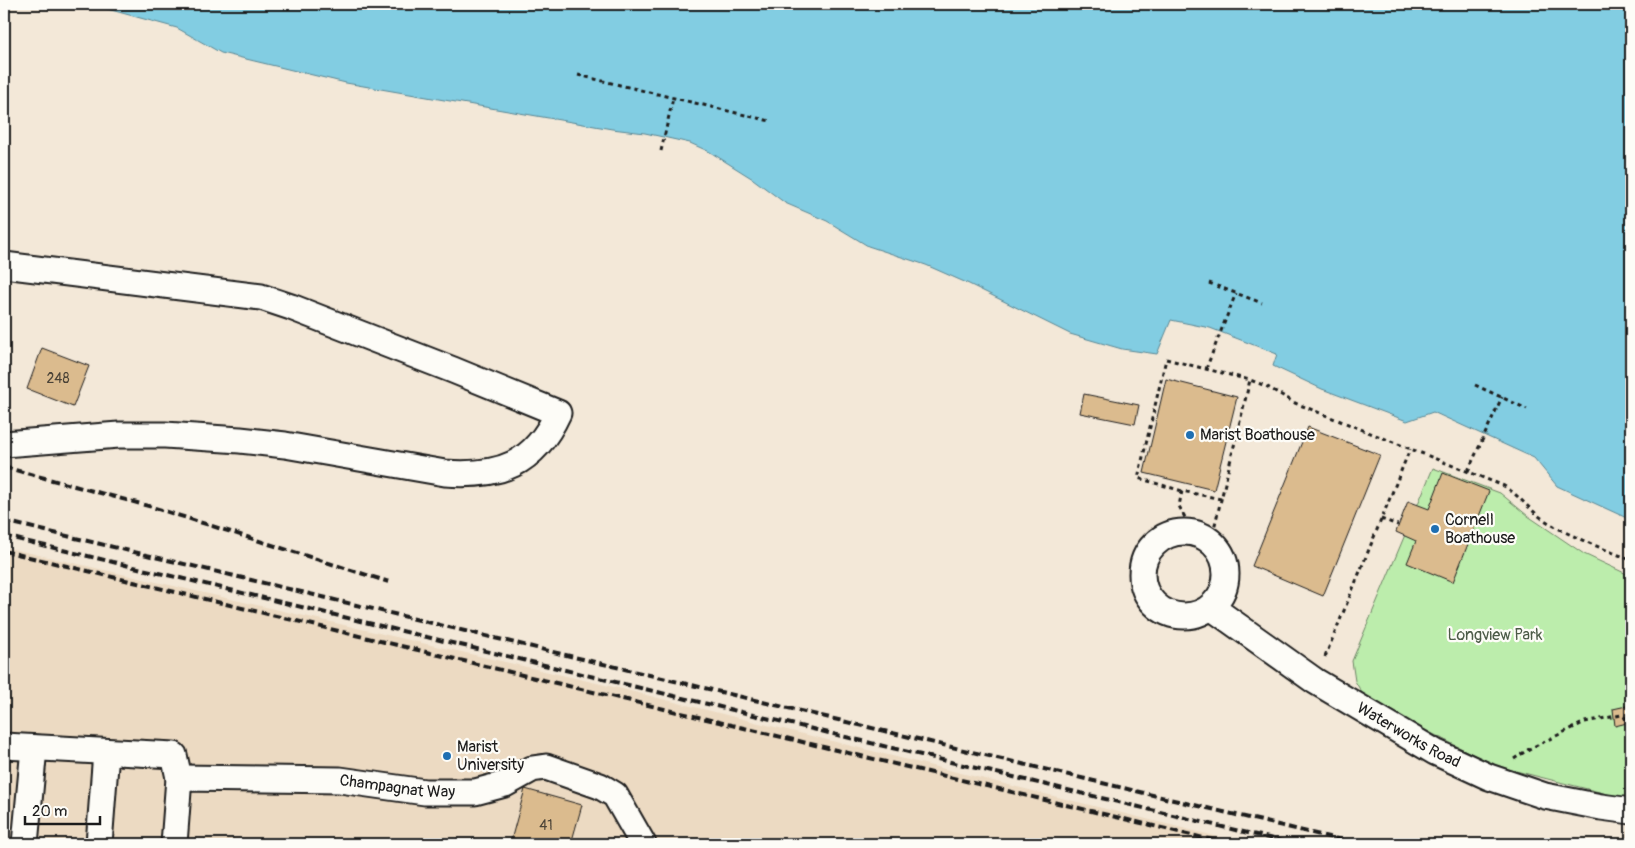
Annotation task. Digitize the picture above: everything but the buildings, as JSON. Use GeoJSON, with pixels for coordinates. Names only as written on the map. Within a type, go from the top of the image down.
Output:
{"type":"FeatureCollection","features":[{"type":"Feature","properties":{"kind":"lane"},"geometry":{"type":"LineString","coordinates":[[4,266],[261,297],[558,413],[543,438],[522,459],[511,466],[496,471],[472,474],[445,473],[258,442],[165,435],[119,435],[4,444]]}},
{"type":"Feature","properties":{"kind":"lane"},"geometry":{"type":"LineString","coordinates":[[1181,531],[1201,536],[1216,546],[1224,558],[1225,584],[1220,596],[1211,607],[1198,614],[1184,617],[1169,614],[1156,607],[1147,595],[1142,581],[1142,566],[1147,552],[1156,541],[1168,534],[1181,531]]}},
{"type":"Feature","properties":{"kind":"lane","name":"Waterworks Road"},"geometry":{"type":"LineString","coordinates":[[1211,607],[1316,681],[1435,752],[1490,777],[1545,796],[1631,811]]}},
{"type":"Feature","properties":{"kind":"lane"},"geometry":{"type":"LineString","coordinates":[[4,746],[174,756],[179,778],[174,844]]}},
{"type":"Feature","properties":{"kind":"lane"},"geometry":{"type":"LineString","coordinates":[[25,844],[34,748]]}},
{"type":"Feature","properties":{"kind":"lane"},"geometry":{"type":"LineString","coordinates":[[99,844],[106,752]]}},
{"type":"Feature","properties":{"kind":"lane","name":"Champagnat Way"},"geometry":{"type":"LineString","coordinates":[[179,778],[340,780],[425,792],[475,792],[505,784],[532,769],[546,767],[600,786],[615,795],[642,844]]}},
{"type":"Feature","properties":{"kind":"path"},"geometry":{"type":"LineString","coordinates":[[578,75],[770,121]]}},
{"type":"Feature","properties":{"kind":"path"},"geometry":{"type":"LineString","coordinates":[[661,151],[674,98]]}},
{"type":"Feature","properties":{"kind":"path"},"geometry":{"type":"LineString","coordinates":[[1209,283],[1262,303]]}},
{"type":"Feature","properties":{"kind":"path"},"geometry":{"type":"LineString","coordinates":[[1206,369],[1236,293]]}},
{"type":"Feature","properties":{"kind":"path"},"geometry":{"type":"LineString","coordinates":[[1221,499],[1182,491],[1138,478],[1166,359],[1250,380],[1266,386],[1295,403],[1511,490],[1536,514],[1556,528],[1631,560]]}},
{"type":"Feature","properties":{"kind":"path"},"geometry":{"type":"LineString","coordinates":[[1182,491],[1179,506],[1201,536],[1221,499],[1250,380]]}},
{"type":"Feature","properties":{"kind":"path"},"geometry":{"type":"LineString","coordinates":[[1475,384],[1528,409]]}},
{"type":"Feature","properties":{"kind":"path"},"geometry":{"type":"LineString","coordinates":[[1468,472],[1502,397]]}},
{"type":"Feature","properties":{"kind":"path"},"geometry":{"type":"LineString","coordinates":[[1316,681],[1410,449]]}},
{"type":"Feature","properties":{"kind":"path"},"geometry":{"type":"LineString","coordinates":[[1381,519],[1398,525]]}},
{"type":"Feature","properties":{"kind":"path"},"geometry":{"type":"LineString","coordinates":[[1490,777],[1529,749],[1584,722],[1622,715],[1631,722]]}},
{"type":"Feature","properties":{"kind":"shaded area","name":"Marist University"},"geometry":{"type":"Polygon","coordinates":[[[4,547],[618,688],[1247,844],[4,844],[4,547]]]}},
{"type":"Feature","properties":{"kind":"green space","name":"Longview Park"},"geometry":{"type":"Polygon","coordinates":[[[1433,468],[1500,493],[1528,516],[1584,554],[1631,576],[1631,800],[1496,766],[1366,700],[1355,681],[1352,661],[1433,468]]]}},
{"type":"Feature","properties":{"kind":"water"},"geometry":{"type":"Polygon","coordinates":[[[89,4],[1631,4],[1631,520],[1557,486],[1534,458],[1433,412],[1407,421],[1322,389],[1273,366],[1277,354],[1210,328],[1171,320],[1157,354],[1122,349],[1070,334],[926,265],[868,246],[827,221],[785,203],[753,179],[710,152],[690,143],[645,133],[346,83],[221,53],[177,28],[89,4]]]}},
{"type":"Feature","properties":{"kind":"railway"},"geometry":{"type":"LineString","coordinates":[[4,467],[152,507],[389,582]]}},
{"type":"Feature","properties":{"kind":"railway"},"geometry":{"type":"LineString","coordinates":[[4,521],[1358,844]]}},
{"type":"Feature","properties":{"kind":"railway"},"geometry":{"type":"LineString","coordinates":[[4,536],[1294,844]]}},
{"type":"Feature","properties":{"kind":"railway"},"geometry":{"type":"LineString","coordinates":[[4,551],[1229,844]]}},
{"type":"Feature","properties":{"kind":"place","name":"Marist Boathouse"},"geometry":{"type":"Point","coordinates":[1190,435]}},
{"type":"Feature","properties":{"kind":"place","name":"Cornell Boathouse"},"geometry":{"type":"Point","coordinates":[1435,529]}},
{"type":"Feature","properties":{"kind":"place","name":"Marist University"},"geometry":{"type":"Point","coordinates":[447,756]}}]}
